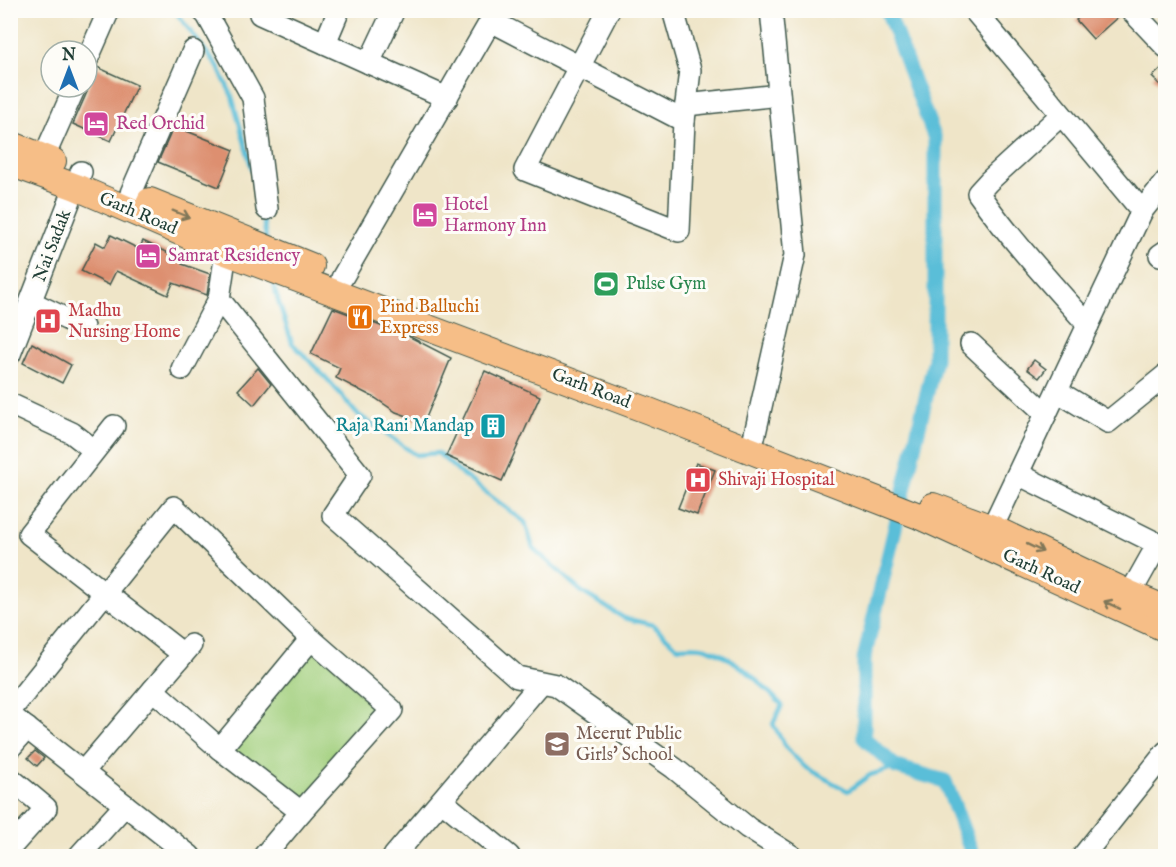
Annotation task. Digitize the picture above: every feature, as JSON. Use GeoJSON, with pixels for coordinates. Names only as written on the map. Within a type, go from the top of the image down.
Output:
{"type":"FeatureCollection","features":[{"type":"Feature","properties":{"kind":"main road","name":"Garh Road"},"geometry":{"type":"LineString","coordinates":[[10,144],[44,157],[79,180],[232,244],[921,509],[1166,609]]}},
{"type":"Feature","properties":{"kind":"main road","name":"Garh Road"},"geometry":{"type":"LineString","coordinates":[[10,163],[131,193],[232,244]]}},
{"type":"Feature","properties":{"kind":"main road","name":"Garh Road"},"geometry":{"type":"LineString","coordinates":[[651,405],[754,438],[868,489]]}},
{"type":"Feature","properties":{"kind":"main road","name":"Garh Road"},"geometry":{"type":"LineString","coordinates":[[989,537],[1166,629]]}},
{"type":"Feature","properties":{"kind":"street"},"geometry":{"type":"LineString","coordinates":[[96,39],[109,10]]}},
{"type":"Feature","properties":{"kind":"street"},"geometry":{"type":"LineString","coordinates":[[202,10],[207,15],[253,98],[267,209]]}},
{"type":"Feature","properties":{"kind":"street"},"geometry":{"type":"LineString","coordinates":[[325,43],[339,10]]}},
{"type":"Feature","properties":{"kind":"street"},"geometry":{"type":"LineString","coordinates":[[369,63],[394,10]]}},
{"type":"Feature","properties":{"kind":"street"},"geometry":{"type":"LineString","coordinates":[[609,10],[525,170],[679,231],[685,113],[690,70],[673,10]]}},
{"type":"Feature","properties":{"kind":"street"},"geometry":{"type":"LineString","coordinates":[[754,438],[795,255],[771,10]]}},
{"type":"Feature","properties":{"kind":"street"},"geometry":{"type":"LineString","coordinates":[[974,10],[1142,211]]}},
{"type":"Feature","properties":{"kind":"street"},"geometry":{"type":"LineString","coordinates":[[1131,10],[1166,47]]}},
{"type":"Feature","properties":{"kind":"street"},"geometry":{"type":"LineString","coordinates":[[260,14],[447,98]]}},
{"type":"Feature","properties":{"kind":"street"},"geometry":{"type":"LineString","coordinates":[[339,286],[494,16],[580,67],[685,113],[780,95]]}},
{"type":"Feature","properties":{"kind":"street"},"geometry":{"type":"LineString","coordinates":[[131,193],[193,51]]}},
{"type":"Feature","properties":{"kind":"street"},"geometry":{"type":"LineString","coordinates":[[44,157],[70,99]]}},
{"type":"Feature","properties":{"kind":"street"},"geometry":{"type":"LineString","coordinates":[[1061,115],[978,193],[993,215],[1088,325]]}},
{"type":"Feature","properties":{"kind":"street","name":"Nai Sadak"},"geometry":{"type":"LineString","coordinates":[[10,354],[79,180]]}},
{"type":"Feature","properties":{"kind":"street"},"geometry":{"type":"LineString","coordinates":[[989,537],[1142,211],[1166,181]]}},
{"type":"Feature","properties":{"kind":"street"},"geometry":{"type":"LineString","coordinates":[[182,369],[219,299],[232,244]]}},
{"type":"Feature","properties":{"kind":"street"},"geometry":{"type":"LineString","coordinates":[[219,299],[360,475],[333,515],[517,677],[556,685],[674,768],[748,828],[792,856]]}},
{"type":"Feature","properties":{"kind":"street"},"geometry":{"type":"LineString","coordinates":[[31,302],[83,327]]}},
{"type":"Feature","properties":{"kind":"street"},"geometry":{"type":"LineString","coordinates":[[971,344],[1046,414]]}},
{"type":"Feature","properties":{"kind":"street"},"geometry":{"type":"LineString","coordinates":[[1057,391],[1108,422],[1166,375]]}},
{"type":"Feature","properties":{"kind":"street"},"geometry":{"type":"LineString","coordinates":[[10,404],[72,434],[94,450]]}},
{"type":"Feature","properties":{"kind":"street"},"geometry":{"type":"LineString","coordinates":[[83,772],[188,649],[106,593],[29,534],[114,426]]}},
{"type":"Feature","properties":{"kind":"street"},"geometry":{"type":"LineString","coordinates":[[1018,474],[1163,543],[1130,594]]}},
{"type":"Feature","properties":{"kind":"street"},"geometry":{"type":"LineString","coordinates":[[10,748],[16,718],[106,593],[174,507],[311,639],[392,710],[264,856]]}},
{"type":"Feature","properties":{"kind":"street"},"geometry":{"type":"LineString","coordinates":[[220,749],[311,639]]}},
{"type":"Feature","properties":{"kind":"street"},"geometry":{"type":"LineString","coordinates":[[394,856],[541,683]]}},
{"type":"Feature","properties":{"kind":"street"},"geometry":{"type":"LineString","coordinates":[[153,690],[220,749],[301,812]]}},
{"type":"Feature","properties":{"kind":"street"},"geometry":{"type":"LineString","coordinates":[[16,718],[183,854]]}},
{"type":"Feature","properties":{"kind":"street"},"geometry":{"type":"LineString","coordinates":[[1083,856],[1166,752]]}},
{"type":"Feature","properties":{"kind":"street"},"geometry":{"type":"LineString","coordinates":[[10,778],[46,808],[10,848]]}},
{"type":"Feature","properties":{"kind":"street"},"geometry":{"type":"LineString","coordinates":[[442,801],[509,856]]}},
{"type":"Feature","properties":{"kind":"street"},"geometry":{"type":"LineString","coordinates":[[79,856],[124,805]]}},
{"type":"Feature","properties":{"kind":"green space"},"geometry":{"type":"Polygon","coordinates":[[[311,639],[384,720],[301,812],[220,749],[311,639]]]}},
{"type":"Feature","properties":{"kind":"building"},"geometry":{"type":"Polygon","coordinates":[[[1087,10],[1119,10],[1120,15],[1093,39],[1076,20],[1087,10]]]}},
{"type":"Feature","properties":{"kind":"building"},"geometry":{"type":"Polygon","coordinates":[[[1166,64],[1166,91],[1152,77],[1166,64]]]}},
{"type":"Feature","properties":{"kind":"building"},"geometry":{"type":"Polygon","coordinates":[[[99,68],[137,85],[111,141],[73,124],[84,99],[99,99],[99,68]]]}},
{"type":"Feature","properties":{"kind":"building"},"geometry":{"type":"Polygon","coordinates":[[[174,126],[234,150],[219,187],[158,162],[174,126]]]}},
{"type":"Feature","properties":{"kind":"building"},"geometry":{"type":"Polygon","coordinates":[[[111,235],[139,249],[143,241],[184,260],[182,264],[210,274],[207,295],[173,283],[168,295],[116,271],[109,285],[81,271],[96,242],[105,247],[111,235]]]}},
{"type":"Feature","properties":{"kind":"building"},"geometry":{"type":"Polygon","coordinates":[[[333,308],[410,337],[451,358],[423,425],[336,378],[340,368],[311,354],[333,308]]]}},
{"type":"Feature","properties":{"kind":"building"},"geometry":{"type":"Polygon","coordinates":[[[32,343],[71,365],[62,383],[23,363],[32,343]]]}},
{"type":"Feature","properties":{"kind":"building"},"geometry":{"type":"Polygon","coordinates":[[[1034,360],[1046,369],[1039,378],[1027,369],[1034,360]]]}},
{"type":"Feature","properties":{"kind":"building"},"geometry":{"type":"Polygon","coordinates":[[[258,368],[271,384],[254,405],[238,390],[258,368]]]}},
{"type":"Feature","properties":{"kind":"building","name":"Raja Rani Mandap"},"geometry":{"type":"Polygon","coordinates":[[[485,371],[540,396],[502,481],[446,456],[485,371]]]}},
{"type":"Feature","properties":{"kind":"building"},"geometry":{"type":"Polygon","coordinates":[[[696,463],[715,470],[697,515],[678,508],[696,463]]]}},
{"type":"Feature","properties":{"kind":"building"},"geometry":{"type":"Polygon","coordinates":[[[35,751],[44,758],[37,766],[28,758],[35,751]]]}},
{"type":"Feature","properties":{"kind":"waterway"},"geometry":{"type":"LineString","coordinates":[[174,10],[218,67],[232,96],[252,170]]}},
{"type":"Feature","properties":{"kind":"waterway"},"geometry":{"type":"LineString","coordinates":[[887,10],[935,139],[935,359],[864,659],[864,738],[896,767],[945,781],[973,856]]}},
{"type":"Feature","properties":{"kind":"waterway"},"geometry":{"type":"LineString","coordinates":[[262,213],[266,238]]}},
{"type":"Feature","properties":{"kind":"waterway"},"geometry":{"type":"LineString","coordinates":[[273,278],[292,343],[356,413],[416,455],[438,453],[460,473],[525,522],[533,548],[582,592],[624,618],[653,625],[677,647],[706,648],[738,664],[782,705],[773,724],[786,748],[806,768],[848,791],[870,775],[896,767]]}},
{"type":"Feature","properties":{"kind":"place","name":"Red Orchid"},"geometry":{"type":"Point","coordinates":[96,124]}},
{"type":"Feature","properties":{"kind":"place","name":"Hotel Harmony Inn"},"geometry":{"type":"Point","coordinates":[425,215]}},
{"type":"Feature","properties":{"kind":"place","name":"Samrat Residency"},"geometry":{"type":"Point","coordinates":[148,256]}},
{"type":"Feature","properties":{"kind":"place","name":"Pulse Gym"},"geometry":{"type":"Point","coordinates":[606,284]}},
{"type":"Feature","properties":{"kind":"place","name":"Pind Balluchi Express"},"geometry":{"type":"Point","coordinates":[360,317]}},
{"type":"Feature","properties":{"kind":"place","name":"Madhu Nursing Home"},"geometry":{"type":"Point","coordinates":[48,321]}},
{"type":"Feature","properties":{"kind":"place","name":"Raja Rani Mandap"},"geometry":{"type":"Point","coordinates":[493,426]}},
{"type":"Feature","properties":{"kind":"place","name":"Shivaji Hospital"},"geometry":{"type":"Point","coordinates":[698,480]}},
{"type":"Feature","properties":{"kind":"place","name":"Meerut Public Girls' School"},"geometry":{"type":"Point","coordinates":[557,744]}}]}
